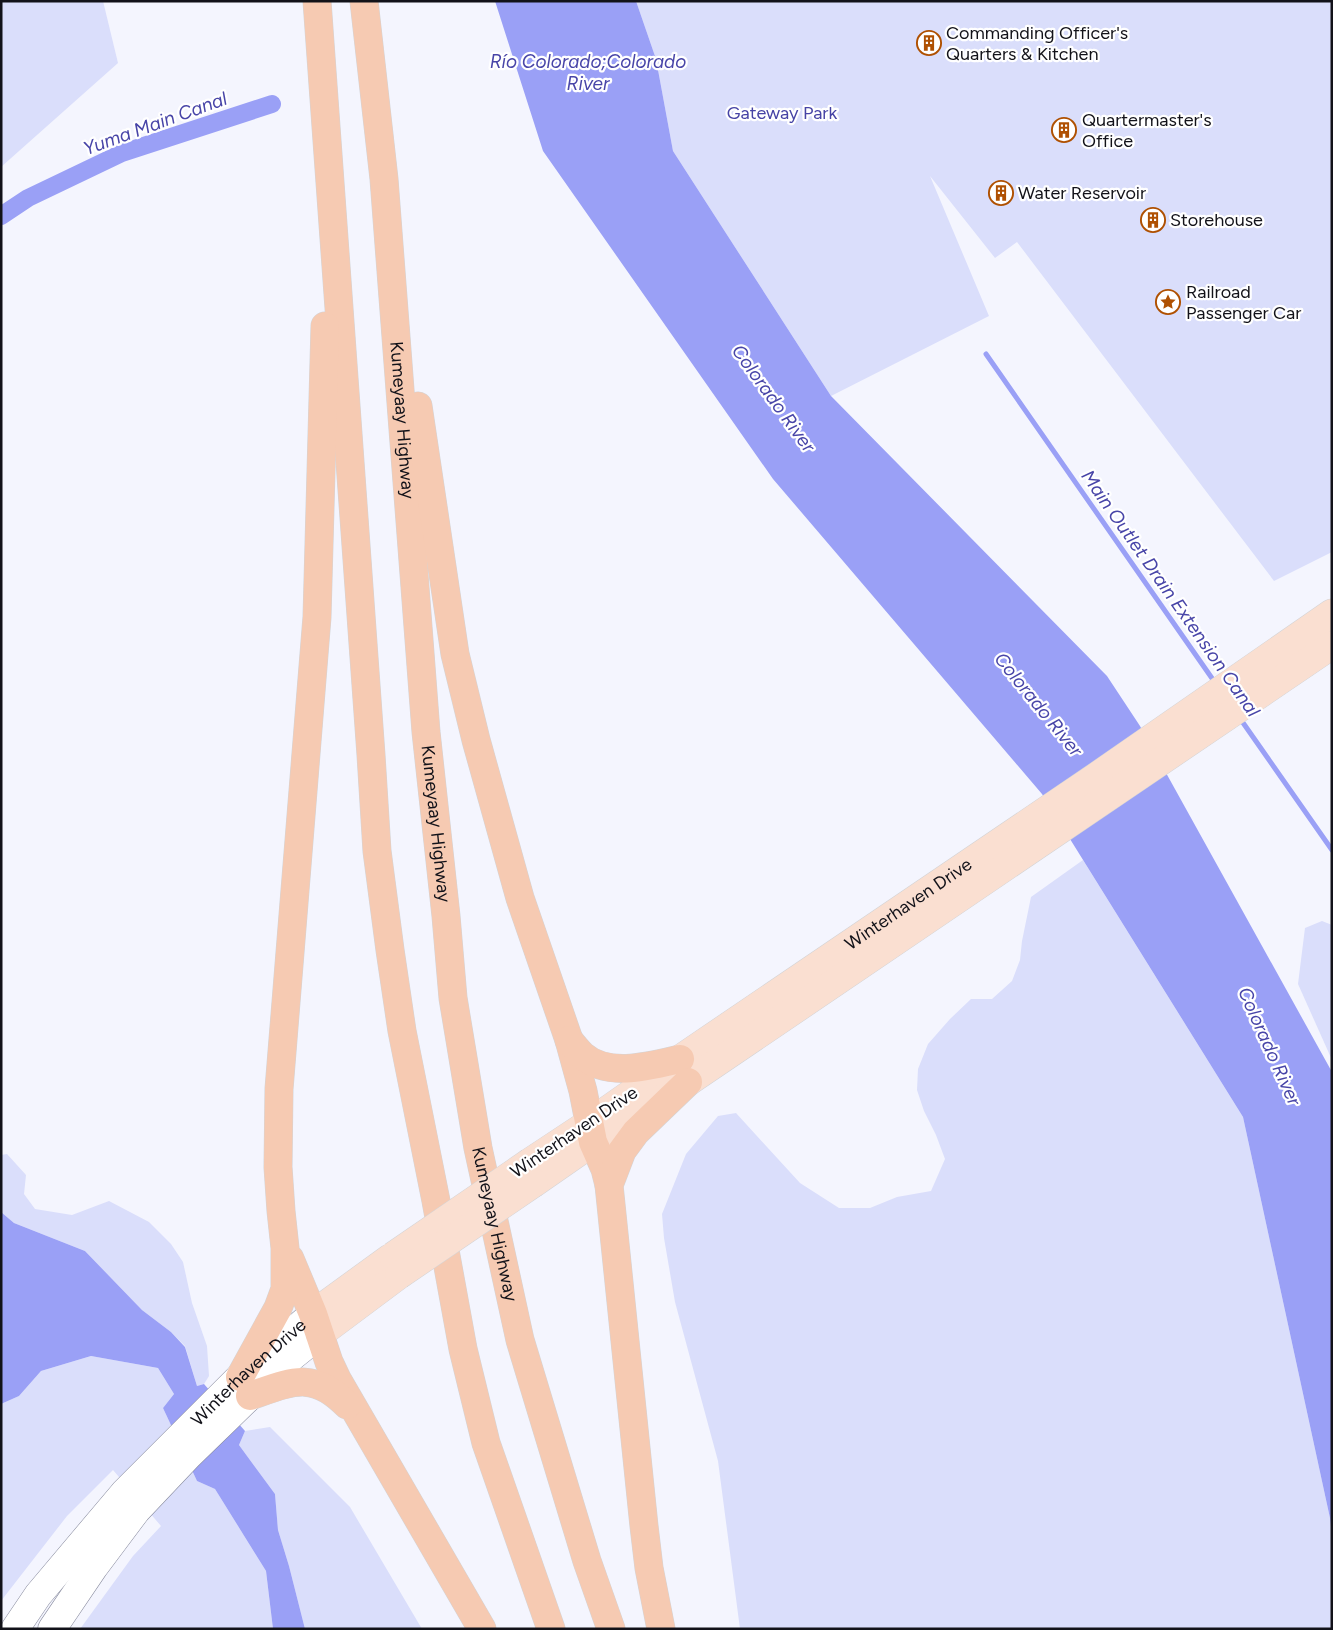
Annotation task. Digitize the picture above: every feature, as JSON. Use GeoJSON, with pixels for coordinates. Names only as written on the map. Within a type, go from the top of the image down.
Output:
{"type":"FeatureCollection","features":[{"type":"Feature","properties":{"kind":"highway"},"geometry":{"type":"LineString","coordinates":[[317,1],[372,756],[377,850],[394,977],[402,1031],[463,1348],[486,1443],[551,1629]]}},
{"type":"Feature","properties":{"kind":"highway","name":"Kumeyaay Highway"},"geometry":{"type":"LineString","coordinates":[[364,1],[384,179],[426,732],[453,998],[478,1148],[520,1340],[587,1561],[611,1629]]}},
{"type":"Feature","properties":{"kind":"highway"},"geometry":{"type":"LineString","coordinates":[[329,177],[317,617],[278,1106],[278,1167],[286,1248],[286,1278],[283,1297],[245,1386],[314,1383],[324,1386],[335,1393],[358,1417]]}},
{"type":"Feature","properties":{"kind":"highway"},"geometry":{"type":"LineString","coordinates":[[384,179],[455,654],[476,740],[515,881],[569,1040],[583,1091],[591,1132],[605,1170],[608,1185],[649,1568],[661,1629]]}},
{"type":"Feature","properties":{"kind":"highway"},"geometry":{"type":"LineString","coordinates":[[569,1040],[582,1055],[606,1066],[684,1071]]}},
{"type":"Feature","properties":{"kind":"highway"},"geometry":{"type":"LineString","coordinates":[[608,1185],[622,1151],[684,1071]]}},
{"type":"Feature","properties":{"kind":"highway"},"geometry":{"type":"LineString","coordinates":[[286,1248],[337,1379],[482,1629]]}},
{"type":"Feature","properties":{"kind":"main road"},"geometry":{"type":"LineString","coordinates":[[1297,654],[1332,613]]}},
{"type":"Feature","properties":{"kind":"main road"},"geometry":{"type":"LineString","coordinates":[[1297,654],[1332,645]]}},
{"type":"Feature","properties":{"kind":"main road","name":"Winterhaven Drive"},"geometry":{"type":"LineString","coordinates":[[15,1629],[38,1595],[130,1502],[245,1386],[284,1363],[317,1324],[396,1265],[1297,654]]}},
{"type":"Feature","properties":{"kind":"main road","name":"Winterhaven Drive"},"geometry":{"type":"LineString","coordinates":[[52,1629],[94,1567],[130,1502]]}},
{"type":"Feature","properties":{"kind":"green space"},"geometry":{"type":"Polygon","coordinates":[[[1,1],[103,1],[118,63],[1,167],[1,1]]]}},
{"type":"Feature","properties":{"kind":"green space","name":"Gateway Park"},"geometry":{"type":"Polygon","coordinates":[[[636,1],[1332,1],[1332,552],[1274,581],[1017,242],[995,258],[930,176],[989,316],[831,396],[673,151],[656,59],[636,1]]]}},
{"type":"Feature","properties":{"kind":"green space"},"geometry":{"type":"Polygon","coordinates":[[[1083,860],[1243,1117],[1330,1518],[1332,1535],[1332,1629],[740,1629],[718,1461],[675,1302],[664,1238],[662,1214],[686,1154],[718,1116],[736,1113],[800,1183],[839,1208],[870,1208],[897,1197],[931,1191],[945,1159],[917,1090],[918,1069],[928,1044],[971,999],[992,999],[1012,981],[1020,960],[1031,897],[1083,860]]]}},
{"type":"Feature","properties":{"kind":"green space"},"geometry":{"type":"Polygon","coordinates":[[[1322,921],[1332,925],[1332,1060],[1298,984],[1305,928],[1322,921]]]}},
{"type":"Feature","properties":{"kind":"green space"},"geometry":{"type":"Polygon","coordinates":[[[7,1154],[26,1175],[24,1194],[35,1209],[72,1215],[109,1201],[149,1222],[171,1244],[183,1262],[192,1303],[207,1346],[209,1376],[204,1384],[197,1386],[185,1346],[171,1332],[142,1310],[85,1251],[14,1223],[1,1212],[1,1155],[7,1154]]]}},
{"type":"Feature","properties":{"kind":"green space"},"geometry":{"type":"Polygon","coordinates":[[[91,1356],[158,1368],[174,1394],[163,1408],[197,1481],[215,1489],[266,1571],[273,1629],[80,1629],[133,1556],[161,1526],[113,1470],[67,1516],[1,1601],[1,1404],[19,1396],[41,1371],[91,1356]]]}},
{"type":"Feature","properties":{"kind":"green space"},"geometry":{"type":"Polygon","coordinates":[[[270,1427],[350,1507],[422,1629],[305,1629],[278,1530],[275,1494],[239,1445],[245,1431],[270,1427]]]}},
{"type":"Feature","properties":{"kind":"water","name":"Río Colorado;Colorado River"},"geometry":{"type":"Polygon","coordinates":[[[495,1],[636,1],[656,59],[673,151],[831,396],[1107,676],[1140,726],[1332,1072],[1332,1535],[1330,1518],[1243,1117],[1042,794],[773,479],[543,151],[495,1]]]}},
{"type":"Feature","properties":{"kind":"water"},"geometry":{"type":"Polygon","coordinates":[[[1,1212],[14,1223],[85,1251],[142,1310],[171,1332],[185,1347],[197,1386],[204,1384],[245,1431],[239,1445],[275,1494],[278,1530],[305,1629],[273,1629],[266,1571],[215,1489],[197,1481],[163,1408],[174,1394],[158,1368],[91,1356],[41,1371],[19,1396],[1,1404],[1,1212]]]}},
{"type":"Feature","properties":{"kind":"waterway","name":"Yuma Main Canal"},"geometry":{"type":"LineString","coordinates":[[1,216],[28,198],[122,153],[272,104]]}},
{"type":"Feature","properties":{"kind":"waterway","name":"Main Outlet Drain Extension Canal"},"geometry":{"type":"LineString","coordinates":[[986,354],[1216,684]]}},
{"type":"Feature","properties":{"kind":"waterway","name":"Main Outlet Drain Extension Canal"},"geometry":{"type":"LineString","coordinates":[[1239,717],[1332,850]]}},
{"type":"Feature","properties":{"kind":"place","name":"Commanding Officer's Quarters & Kitchen"},"geometry":{"type":"Point","coordinates":[929,43]}},
{"type":"Feature","properties":{"kind":"place","name":"Quartermaster's Office"},"geometry":{"type":"Point","coordinates":[1064,130]}},
{"type":"Feature","properties":{"kind":"place","name":"Water Reservoir"},"geometry":{"type":"Point","coordinates":[1001,193]}},
{"type":"Feature","properties":{"kind":"place","name":"Storehouse"},"geometry":{"type":"Point","coordinates":[1153,220]}},
{"type":"Feature","properties":{"kind":"place","name":"Railroad Passenger Car"},"geometry":{"type":"Point","coordinates":[1168,302]}},
{"type":"Feature","properties":{"kind":"water label","name":"Colorado River"},"geometry":{"type":"Point","coordinates":[774,398]}},
{"type":"Feature","properties":{"kind":"water label","name":"Colorado River"},"geometry":{"type":"Point","coordinates":[1039,704]}},
{"type":"Feature","properties":{"kind":"water label","name":"Colorado River"},"geometry":{"type":"Point","coordinates":[1270,1046]}}]}
